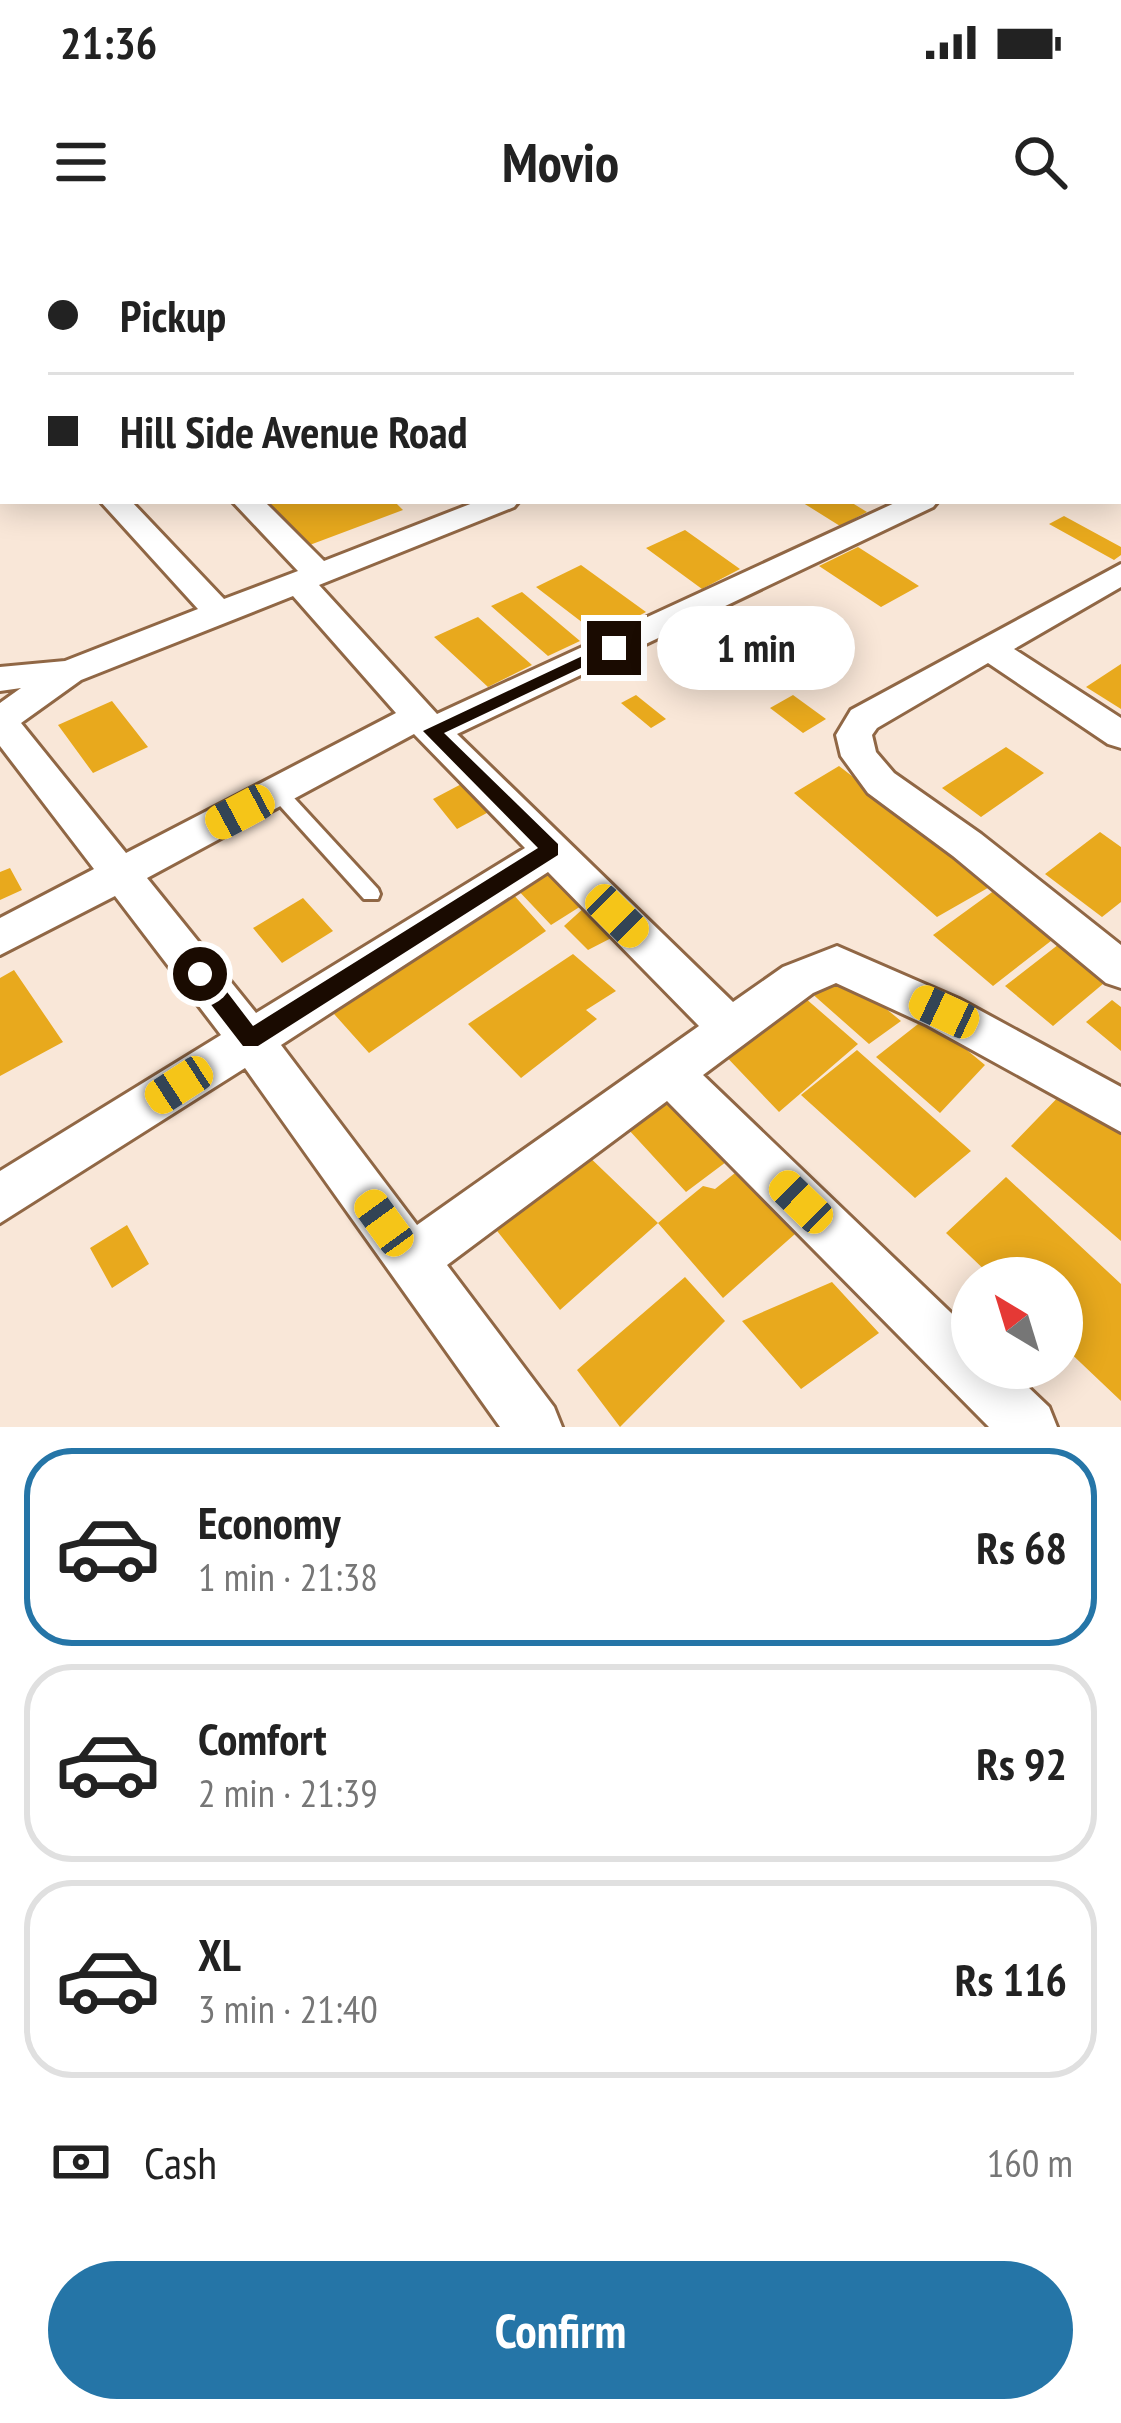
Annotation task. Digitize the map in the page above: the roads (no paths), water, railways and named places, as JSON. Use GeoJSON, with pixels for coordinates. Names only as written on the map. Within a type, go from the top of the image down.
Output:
{"type":"FeatureCollection","features":[{"type":"Feature","properties":{"kind":"street"},"geometry":{"type":"LineString","coordinates":[[118,504],[220,615]]}},
{"type":"Feature","properties":{"kind":"street"},"geometry":{"type":"LineString","coordinates":[[249,504],[425,723],[733,1031]]}},
{"type":"Feature","properties":{"kind":"street"},"geometry":{"type":"LineString","coordinates":[[0,938],[278,792],[916,504]]}},
{"type":"Feature","properties":{"kind":"street"},"geometry":{"type":"LineString","coordinates":[[0,680],[69,672],[309,579],[466,507]]}},
{"type":"Feature","properties":{"kind":"street"},"geometry":{"type":"LineString","coordinates":[[1121,574],[864,718],[854,735],[859,756],[881,783],[967,845],[1121,970]]}},
{"type":"Feature","properties":{"kind":"street"},"geometry":{"type":"LineString","coordinates":[[989,648],[1121,735]]}},
{"type":"Feature","properties":{"kind":"street"},"geometry":{"type":"LineString","coordinates":[[69,672],[0,720],[250,1040],[534,1427]]}},
{"type":"Feature","properties":{"kind":"street"},"geometry":{"type":"LineString","coordinates":[[0,1199],[551,850]]}},
{"type":"Feature","properties":{"kind":"street"},"geometry":{"type":"LineString","coordinates":[[411,1259],[798,980],[837,964],[944,1012],[1121,1111]]}},
{"type":"Feature","properties":{"kind":"street"},"geometry":{"type":"LineString","coordinates":[[670,1074],[1029,1427]]}},
{"type":"Feature","properties":{"kind":"lane"},"geometry":{"type":"LineString","coordinates":[[278,792],[371,894]]}}]}
